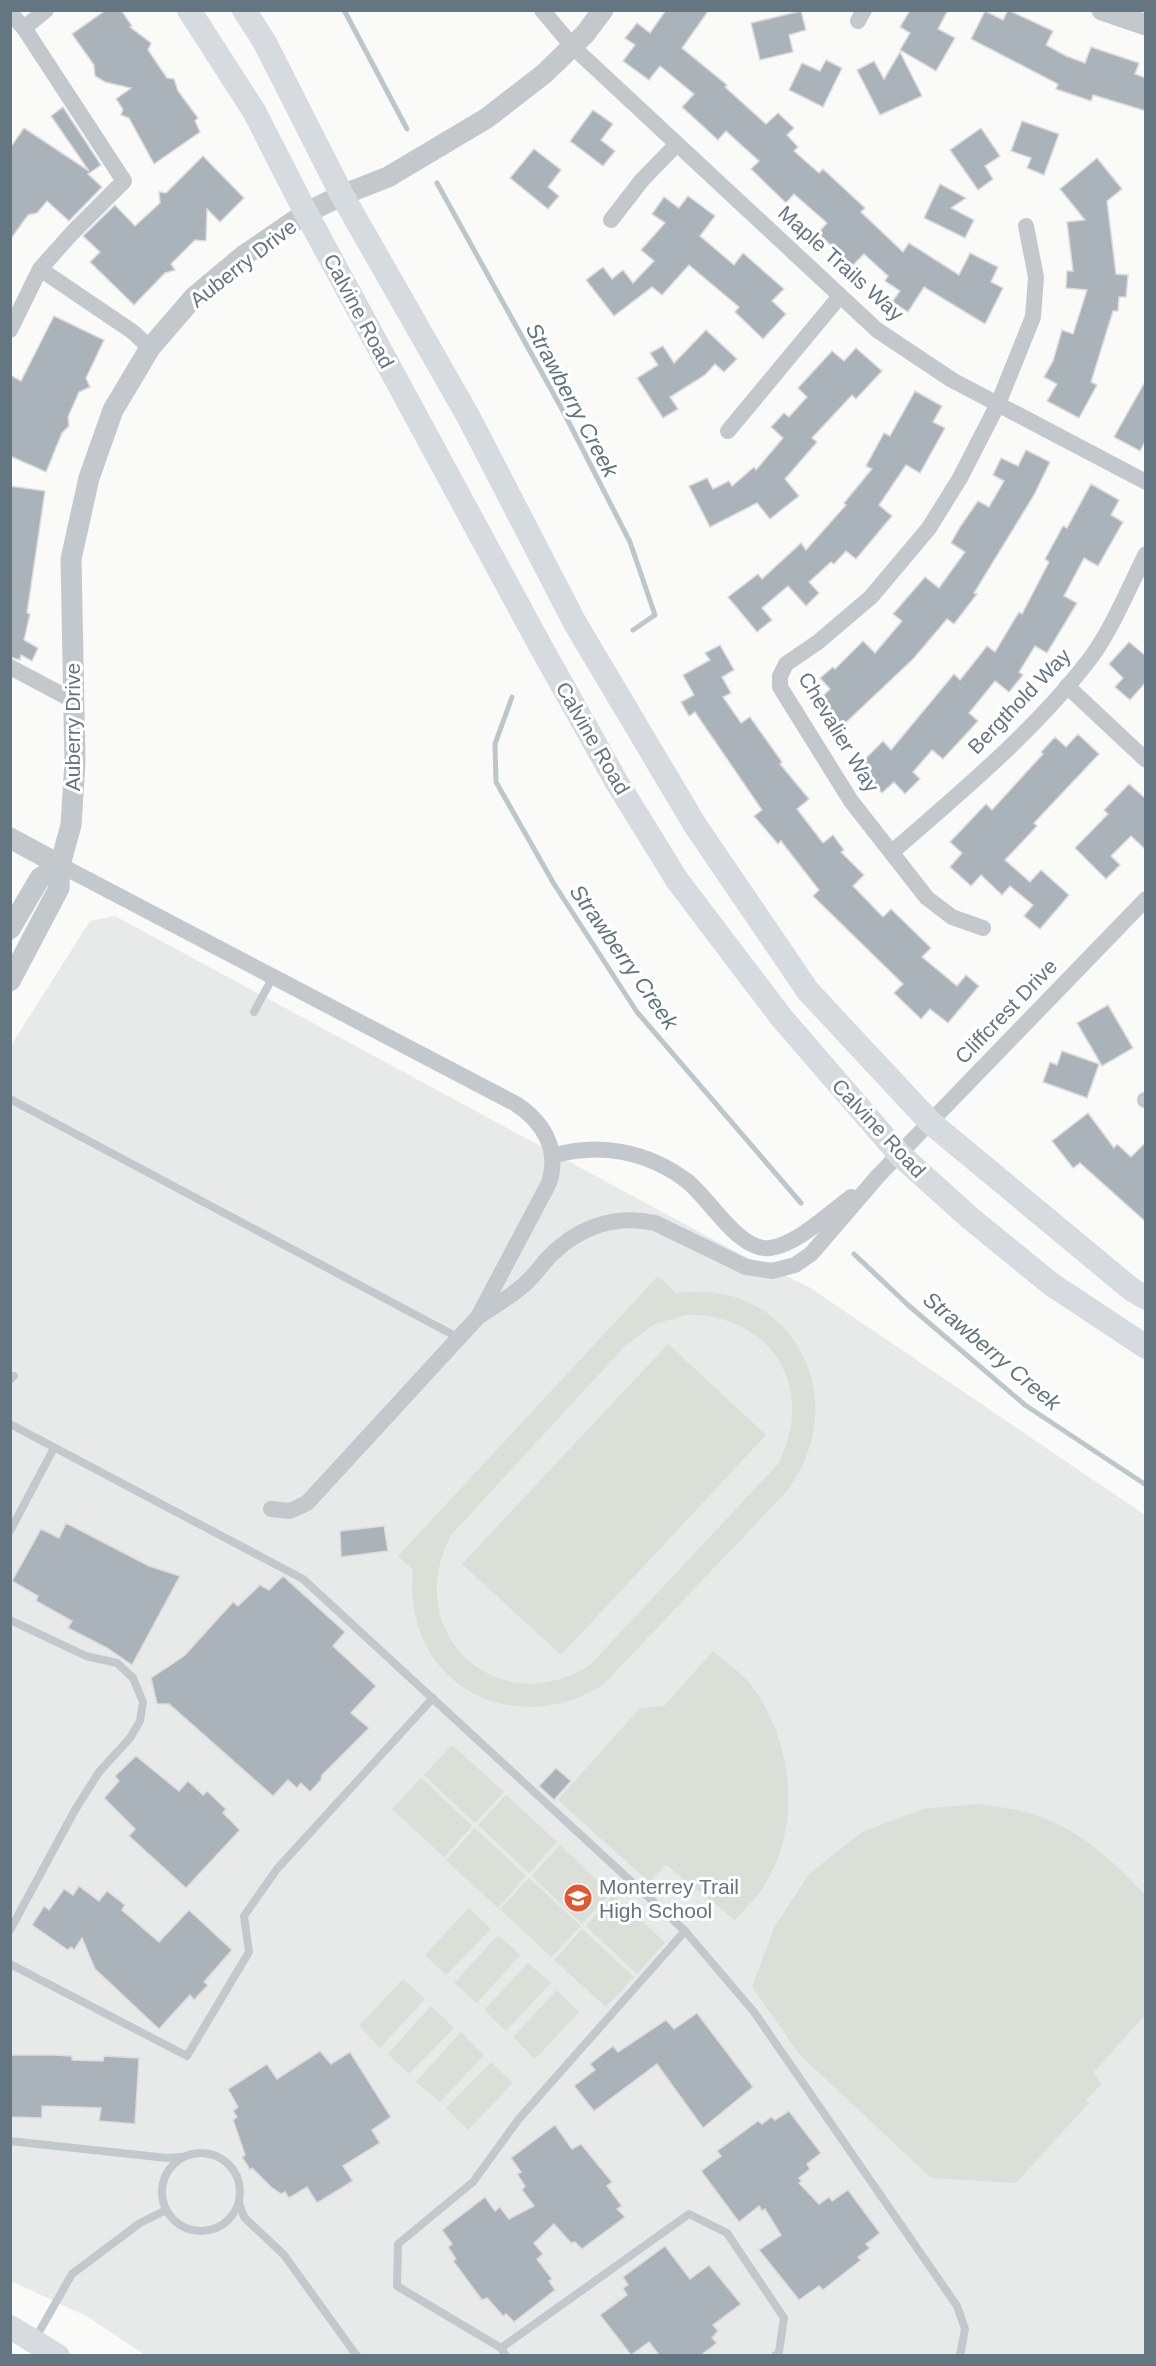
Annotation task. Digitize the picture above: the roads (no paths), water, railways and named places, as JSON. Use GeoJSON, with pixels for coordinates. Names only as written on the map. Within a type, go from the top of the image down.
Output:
{"type":"FeatureCollection","features":[{"type":"Feature","properties":{"kind":"main road","name":"Calvine Road"},"geometry":{"type":"LineString","coordinates":[[189,10],[254,111],[306,213],[542,649],[616,781],[671,870],[781,1017],[900,1155],[1051,1284],[1146,1347]]}},
{"type":"Feature","properties":{"kind":"main road","name":"Calvine Road"},"geometry":{"type":"LineString","coordinates":[[244,10],[264,41],[342,195],[468,417],[574,623],[695,825],[808,991],[931,1123],[1064,1236],[1131,1289],[1146,1298]]}},
{"type":"Feature","properties":{"kind":"main road"},"geometry":{"type":"LineString","coordinates":[[10,2327],[31,2348],[58,2355]]}},
{"type":"Feature","properties":{"kind":"street"},"geometry":{"type":"LineString","coordinates":[[24,28],[46,10]]}},
{"type":"Feature","properties":{"kind":"street","name":"Maple Trails Way"},"geometry":{"type":"LineString","coordinates":[[542,10],[573,46],[877,330],[951,380],[1146,482]]}},
{"type":"Feature","properties":{"kind":"street","name":"Auberry Drive"},"geometry":{"type":"LineString","coordinates":[[10,981],[59,888],[60,865],[71,825],[74,701],[71,559],[88,478],[113,410],[150,348],[194,297],[243,256],[306,213],[342,195],[388,177],[507,104],[573,46],[603,10]]}},
{"type":"Feature","properties":{"kind":"street"},"geometry":{"type":"LineString","coordinates":[[1102,10],[1144,21]]}},
{"type":"Feature","properties":{"kind":"street"},"geometry":{"type":"LineString","coordinates":[[10,14],[24,28],[124,181],[72,233],[40,270],[10,330]]}},
{"type":"Feature","properties":{"kind":"street"},"geometry":{"type":"LineString","coordinates":[[611,220],[642,180],[677,144]]}},
{"type":"Feature","properties":{"kind":"street","name":"Chevalier Way"},"geometry":{"type":"LineString","coordinates":[[983,928],[939,909],[927,898],[851,801],[780,687],[780,676],[786,664],[853,614],[908,554],[929,528],[960,478],[998,404],[1033,317],[1036,277],[1026,226]]}},
{"type":"Feature","properties":{"kind":"street"},"geometry":{"type":"LineString","coordinates":[[40,270],[132,332],[150,348]]}},
{"type":"Feature","properties":{"kind":"street"},"geometry":{"type":"LineString","coordinates":[[728,431],[840,296]]}},
{"type":"Feature","properties":{"kind":"street","name":"Bergthold Way"},"geometry":{"type":"LineString","coordinates":[[892,852],[965,789],[1067,687],[1094,654],[1146,554]]}},
{"type":"Feature","properties":{"kind":"street"},"geometry":{"type":"LineString","coordinates":[[10,666],[74,701]]}},
{"type":"Feature","properties":{"kind":"street"},"geometry":{"type":"LineString","coordinates":[[1067,687],[1146,760]]}},
{"type":"Feature","properties":{"kind":"street"},"geometry":{"type":"LineString","coordinates":[[10,838],[525,1110],[542,1126],[552,1156],[552,1173],[547,1189],[478,1317]]}},
{"type":"Feature","properties":{"kind":"street"},"geometry":{"type":"LineString","coordinates":[[10,929],[40,878],[60,865]]}},
{"type":"Feature","properties":{"kind":"street","name":"Cliffcrest Drive"},"geometry":{"type":"LineString","coordinates":[[874,1181],[1146,899]]}},
{"type":"Feature","properties":{"kind":"street"},"geometry":{"type":"LineString","coordinates":[[552,1156],[574,1149],[595,1148],[627,1153],[659,1164],[688,1182],[747,1243],[768,1248],[785,1245],[874,1181]]}},
{"type":"Feature","properties":{"kind":"street"},"geometry":{"type":"LineString","coordinates":[[271,1509],[290,1511],[307,1503],[478,1317],[526,1283],[569,1239],[589,1228],[611,1222],[634,1220],[655,1223],[729,1261],[764,1271],[780,1270],[811,1254],[874,1181]]}},
{"type":"Feature","properties":{"kind":"lane"},"geometry":{"type":"LineString","coordinates":[[254,1012],[273,977]]}},
{"type":"Feature","properties":{"kind":"lane"},"geometry":{"type":"LineString","coordinates":[[10,1100],[459,1338]]}},
{"type":"Feature","properties":{"kind":"lane"},"geometry":{"type":"LineString","coordinates":[[10,1424],[303,1579],[685,1931],[754,2012],[957,2306],[965,2329],[960,2355]]}},
{"type":"Feature","properties":{"kind":"lane"},"geometry":{"type":"LineString","coordinates":[[10,1531],[54,1448]]}},
{"type":"Feature","properties":{"kind":"lane"},"geometry":{"type":"LineString","coordinates":[[10,1620],[86,1656],[117,1663],[134,1678],[143,1702],[140,1721],[130,1738],[99,1772],[81,1800],[10,1930]]}},
{"type":"Feature","properties":{"kind":"lane"},"geometry":{"type":"LineString","coordinates":[[10,1965],[187,2056],[249,1952],[244,1916],[277,1869],[433,1698]]}},
{"type":"Feature","properties":{"kind":"lane"},"geometry":{"type":"LineString","coordinates":[[685,1931],[518,2120],[473,2182],[398,2244],[397,2286],[503,2352],[689,2214],[727,2233],[784,2318],[779,2352],[775,2355]]}},
{"type":"Feature","properties":{"kind":"lane"},"geometry":{"type":"LineString","coordinates":[[10,2141],[167,2158],[203,2152],[216,2155],[227,2162],[240,2185],[239,2203],[244,2217],[284,2255],[357,2355]]}},
{"type":"Feature","properties":{"kind":"lane"},"geometry":{"type":"LineString","coordinates":[[185,2156],[169,2168],[164,2178],[162,2191],[166,2210],[177,2223],[188,2229],[202,2231],[215,2229],[227,2222],[239,2203]]}},
{"type":"Feature","properties":{"kind":"lane"},"geometry":{"type":"LineString","coordinates":[[31,2348],[72,2274],[140,2223],[166,2210]]}},
{"type":"Feature","properties":{"kind":"waterway","name":"Strawberry Creek"},"geometry":{"type":"LineString","coordinates":[[344,10],[407,129]]}},
{"type":"Feature","properties":{"kind":"waterway","name":"Strawberry Creek"},"geometry":{"type":"LineString","coordinates":[[437,183],[563,411],[630,542],[655,615],[633,630]]}},
{"type":"Feature","properties":{"kind":"waterway","name":"Strawberry Creek"},"geometry":{"type":"LineString","coordinates":[[512,697],[495,744],[496,782],[554,884],[637,1012],[801,1203]]}},
{"type":"Feature","properties":{"kind":"waterway","name":"Strawberry Creek"},"geometry":{"type":"LineString","coordinates":[[854,1254],[908,1305],[1025,1405],[1146,1485]]}},
{"type":"Feature","properties":{"kind":"place","name":"Monterrey Trail High School"},"geometry":{"type":"Point","coordinates":[578,1898]}}]}
